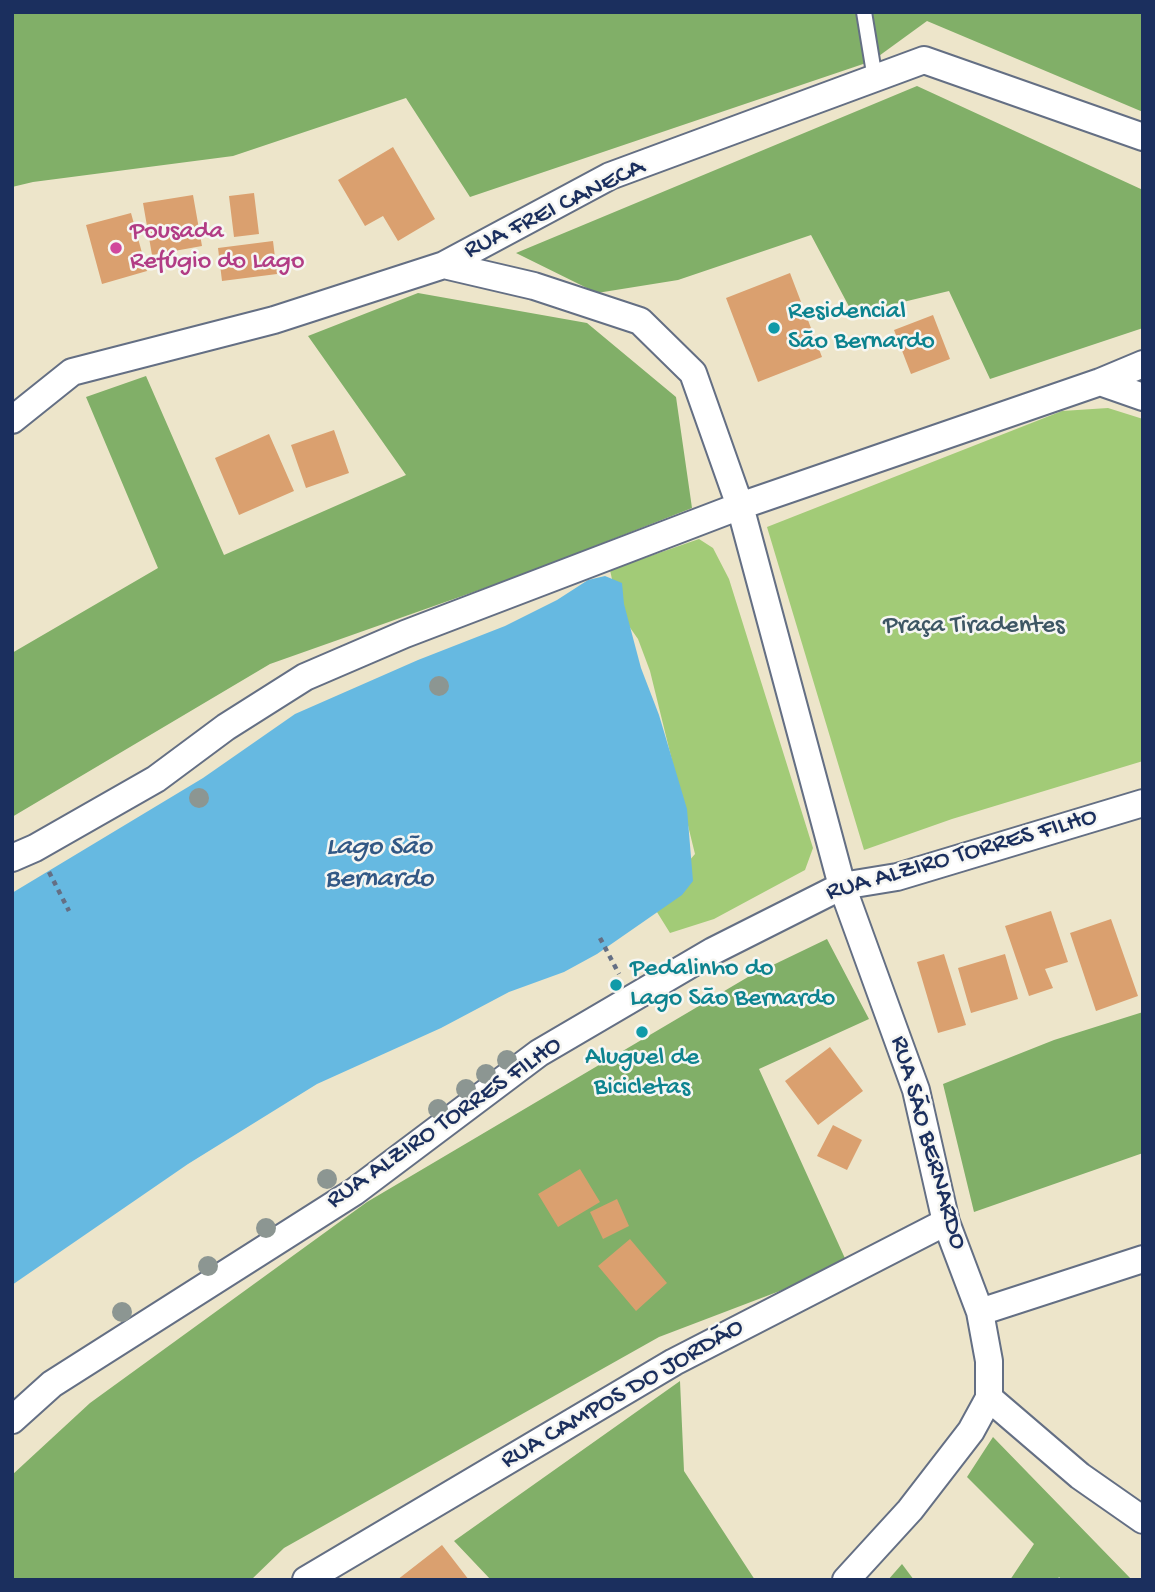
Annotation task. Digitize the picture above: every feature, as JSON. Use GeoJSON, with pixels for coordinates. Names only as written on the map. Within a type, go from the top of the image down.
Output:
{"type":"FeatureCollection","features":[{"type":"Feature","properties":{"kind":"street","name":"RUA FREI CANECA"},"geometry":{"type":"LineString","coordinates":[[12,420],[72,372],[274,320],[444,265],[610,177],[924,60],[1143,136]]}},
{"type":"Feature","properties":{"kind":"street","name":"RUA SÃO BERNARDO"},"geometry":{"type":"LineString","coordinates":[[444,265],[534,286],[640,321],[693,373],[740,506],[842,886],[916,1090],[946,1222],[980,1312],[989,1361],[989,1398],[971,1431],[911,1510],[846,1580]]}},
{"type":"Feature","properties":{"kind":"street"},"geometry":{"type":"LineString","coordinates":[[24,853],[156,779],[226,727],[305,677],[405,634],[740,506],[1100,382],[1143,364]]}},
{"type":"Feature","properties":{"kind":"street"},"geometry":{"type":"LineString","coordinates":[[1100,382],[1143,397]]}},
{"type":"Feature","properties":{"kind":"street","name":"RUA ALZIRO TORRES FILHO"},"geometry":{"type":"LineString","coordinates":[[12,1420],[52,1384],[354,1192],[539,1054],[713,951],[842,886],[897,877],[1143,803]]}},
{"type":"Feature","properties":{"kind":"street","name":"RUA CAMPOS DO JORDÃO"},"geometry":{"type":"LineString","coordinates":[[306,1580],[674,1362],[946,1222]]}},
{"type":"Feature","properties":{"kind":"street"},"geometry":{"type":"LineString","coordinates":[[980,1312],[1143,1259]]}},
{"type":"Feature","properties":{"kind":"street"},"geometry":{"type":"LineString","coordinates":[[989,1398],[1080,1476],[1143,1520]]}},
{"type":"Feature","properties":{"kind":"lane"},"geometry":{"type":"LineString","coordinates":[[864,12],[875,79]]}},
{"type":"Feature","properties":{"kind":"path"},"geometry":{"type":"LineString","coordinates":[[24,853],[69,911]]}},
{"type":"Feature","properties":{"kind":"path"},"geometry":{"type":"LineString","coordinates":[[600,938],[624,984]]}},
{"type":"Feature","properties":{"kind":"green space"},"geometry":{"type":"Polygon","coordinates":[[[12,12],[1143,12],[1143,112],[927,21],[872,61],[470,197],[406,98],[233,156],[12,187],[12,12]]]}},
{"type":"Feature","properties":{"kind":"green space"},"geometry":{"type":"Polygon","coordinates":[[[917,86],[1143,190],[1143,328],[990,379],[949,291],[853,314],[811,235],[678,280],[597,293],[516,253],[917,86]]]}},
{"type":"Feature","properties":{"kind":"green space"},"geometry":{"type":"Polygon","coordinates":[[[418,293],[587,323],[676,397],[692,508],[516,577],[270,664],[12,817],[12,653],[158,568],[86,397],[146,376],[224,555],[406,475],[308,336],[418,293]]]}},
{"type":"Feature","properties":{"kind":"green space","name":"Praça Tiradentes"},"geometry":{"type":"Polygon","coordinates":[[[1108,408],[1143,419],[1143,761],[952,819],[864,850],[767,527],[1062,411],[1108,408]]]}},
{"type":"Feature","properties":{"kind":"green space"},"geometry":{"type":"Polygon","coordinates":[[[699,539],[713,548],[729,579],[813,848],[805,870],[714,919],[670,933],[652,904],[695,854],[650,671],[638,639],[619,612],[610,570],[699,539]]]}},
{"type":"Feature","properties":{"kind":"green space"},"geometry":{"type":"Polygon","coordinates":[[[827,939],[869,1019],[759,1069],[848,1265],[659,1337],[284,1548],[251,1580],[12,1580],[12,1475],[90,1403],[367,1202],[748,977],[827,939]]]}},
{"type":"Feature","properties":{"kind":"green space"},"geometry":{"type":"Polygon","coordinates":[[[1143,1012],[1143,1153],[974,1212],[943,1084],[1054,1040],[1143,1012]]]}},
{"type":"Feature","properties":{"kind":"green space"},"geometry":{"type":"Polygon","coordinates":[[[680,1381],[684,1471],[755,1580],[491,1580],[454,1541],[680,1381]]]}},
{"type":"Feature","properties":{"kind":"green space"},"geometry":{"type":"Polygon","coordinates":[[[993,1437],[1132,1580],[1062,1580],[1059,1577],[1057,1580],[1010,1580],[1034,1544],[967,1477],[993,1437]]]}},
{"type":"Feature","properties":{"kind":"green space"},"geometry":{"type":"Polygon","coordinates":[[[902,1564],[914,1580],[888,1580],[902,1564]]]}},
{"type":"Feature","properties":{"kind":"water","name":"Lago São Bernardo"},"geometry":{"type":"Polygon","coordinates":[[[605,576],[622,583],[624,604],[641,668],[659,715],[687,809],[693,881],[682,895],[597,954],[564,972],[509,992],[441,1028],[317,1084],[188,1164],[12,1285],[12,893],[203,778],[295,714],[418,660],[505,626],[557,600],[588,580],[605,576]]]}},
{"type":"Feature","properties":{"kind":"building"},"geometry":{"type":"Polygon","coordinates":[[[393,147],[435,219],[398,241],[383,216],[365,226],[338,180],[393,147]]]}},
{"type":"Feature","properties":{"kind":"building"},"geometry":{"type":"Polygon","coordinates":[[[254,193],[259,234],[234,237],[229,196],[254,193]]]}},
{"type":"Feature","properties":{"kind":"building"},"geometry":{"type":"Polygon","coordinates":[[[193,195],[202,246],[152,255],[143,203],[193,195]]]}},
{"type":"Feature","properties":{"kind":"building","name":"Pousada Refúgio do Lago"},"geometry":{"type":"Polygon","coordinates":[[[131,213],[147,271],[102,284],[86,225],[131,213]]]}},
{"type":"Feature","properties":{"kind":"building"},"geometry":{"type":"Polygon","coordinates":[[[273,241],[277,274],[222,281],[218,248],[273,241]]]}},
{"type":"Feature","properties":{"kind":"building","name":"Residencial São Bernardo"},"geometry":{"type":"Polygon","coordinates":[[[790,273],[822,357],[758,382],[726,298],[790,273]]]}},
{"type":"Feature","properties":{"kind":"building"},"geometry":{"type":"Polygon","coordinates":[[[933,315],[950,359],[911,374],[894,330],[933,315]]]}},
{"type":"Feature","properties":{"kind":"building"},"geometry":{"type":"Polygon","coordinates":[[[334,430],[349,473],[306,488],[291,445],[334,430]]]}},
{"type":"Feature","properties":{"kind":"building"},"geometry":{"type":"Polygon","coordinates":[[[269,434],[294,491],[239,515],[215,458],[269,434]]]}},
{"type":"Feature","properties":{"kind":"building"},"geometry":{"type":"Polygon","coordinates":[[[1051,911],[1068,962],[1045,969],[1053,988],[1029,996],[1005,926],[1051,911]]]}},
{"type":"Feature","properties":{"kind":"building"},"geometry":{"type":"Polygon","coordinates":[[[1111,919],[1138,996],[1096,1011],[1070,933],[1111,919]]]}},
{"type":"Feature","properties":{"kind":"building"},"geometry":{"type":"Polygon","coordinates":[[[944,954],[966,1025],[938,1033],[917,962],[944,954]]]}},
{"type":"Feature","properties":{"kind":"building"},"geometry":{"type":"Polygon","coordinates":[[[1005,954],[1018,999],[971,1013],[958,968],[1005,954]]]}},
{"type":"Feature","properties":{"kind":"building"},"geometry":{"type":"Polygon","coordinates":[[[830,1047],[863,1091],[818,1125],[785,1081],[830,1047]]]}},
{"type":"Feature","properties":{"kind":"building"},"geometry":{"type":"Polygon","coordinates":[[[833,1125],[862,1140],[847,1170],[817,1156],[833,1125]]]}},
{"type":"Feature","properties":{"kind":"building"},"geometry":{"type":"Polygon","coordinates":[[[580,1169],[600,1202],[558,1227],[538,1194],[580,1169]]]}},
{"type":"Feature","properties":{"kind":"building"},"geometry":{"type":"Polygon","coordinates":[[[617,1199],[629,1226],[603,1239],[590,1212],[617,1199]]]}},
{"type":"Feature","properties":{"kind":"building"},"geometry":{"type":"Polygon","coordinates":[[[630,1239],[667,1283],[636,1311],[598,1266],[630,1239]]]}},
{"type":"Feature","properties":{"kind":"building"},"geometry":{"type":"Polygon","coordinates":[[[442,1545],[469,1580],[397,1580],[442,1545]]]}},
{"type":"Feature","properties":{"kind":"place","name":"Pousada Refúgio do Lago"},"geometry":{"type":"Point","coordinates":[116,248]}},
{"type":"Feature","properties":{"kind":"place","name":"Residencial São Bernardo"},"geometry":{"type":"Point","coordinates":[774,328]}},
{"type":"Feature","properties":{"kind":"place","name":"Pedalinho do Lago São Bernardo"},"geometry":{"type":"Point","coordinates":[616,985]}},
{"type":"Feature","properties":{"kind":"place","name":"Aluguel de Bicicletas"},"geometry":{"type":"Point","coordinates":[642,1032]}}]}
